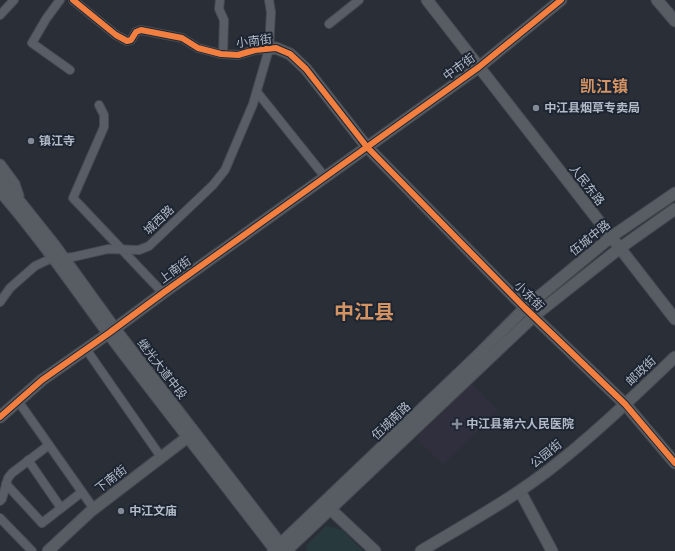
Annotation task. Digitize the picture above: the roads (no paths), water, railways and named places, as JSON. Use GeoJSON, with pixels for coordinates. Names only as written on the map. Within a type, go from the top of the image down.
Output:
{"type":"FeatureCollection","features":[{"type":"Feature","properties":{"kind":"street"},"geometry":{"type":"LineString","coordinates":[[0,15],[14,0]]}},
{"type":"Feature","properties":{"kind":"street"},"geometry":{"type":"LineString","coordinates":[[60,0],[46,19],[32,43],[70,70]]}},
{"type":"Feature","properties":{"kind":"street","name":"小南街"},"geometry":{"type":"LineString","coordinates":[[73,0],[116,35],[127,41],[131,40],[136,32],[141,30],[182,38],[198,48],[223,54],[238,55],[255,50],[276,48],[290,54],[306,69],[367,147]]}},
{"type":"Feature","properties":{"kind":"street"},"geometry":{"type":"LineString","coordinates":[[220,0],[219,9],[224,20],[223,54]]}},
{"type":"Feature","properties":{"kind":"street","name":"城西路"},"geometry":{"type":"LineString","coordinates":[[0,302],[10,288],[35,266],[50,259],[108,249],[139,250],[149,246],[213,184],[225,170],[257,92],[269,49],[271,12],[269,0]]}},
{"type":"Feature","properties":{"kind":"street"},"geometry":{"type":"LineString","coordinates":[[329,24],[359,0]]}},
{"type":"Feature","properties":{"kind":"street","name":"人民东路"},"geometry":{"type":"LineString","coordinates":[[427,0],[675,319]]}},
{"type":"Feature","properties":{"kind":"street","name":"中市街"},"geometry":{"type":"LineString","coordinates":[[367,147],[479,67],[561,0]]}},
{"type":"Feature","properties":{"kind":"street"},"geometry":{"type":"LineString","coordinates":[[657,0],[675,21]]}},
{"type":"Feature","properties":{"kind":"street"},"geometry":{"type":"LineString","coordinates":[[257,92],[324,177]]}},
{"type":"Feature","properties":{"kind":"street"},"geometry":{"type":"LineString","coordinates":[[99,105],[104,115],[104,127],[73,198],[162,293]]}},
{"type":"Feature","properties":{"kind":"street","name":"上南街"},"geometry":{"type":"LineString","coordinates":[[0,417],[42,380],[367,147]]}},
{"type":"Feature","properties":{"kind":"street","name":"小东街"},"geometry":{"type":"LineString","coordinates":[[367,147],[525,308],[625,404],[675,463]]}},
{"type":"Feature","properties":{"kind":"street"},"geometry":{"type":"LineString","coordinates":[[0,165],[14,184],[17,204]]}},
{"type":"Feature","properties":{"kind":"street"},"geometry":{"type":"LineString","coordinates":[[2,185],[17,204]]}},
{"type":"Feature","properties":{"kind":"street","name":"伍城中路"},"geometry":{"type":"LineString","coordinates":[[525,308],[611,237],[675,193]]}},
{"type":"Feature","properties":{"kind":"street"},"geometry":{"type":"LineString","coordinates":[[0,201],[17,204]]}},
{"type":"Feature","properties":{"kind":"street","name":"继光大道中段"},"geometry":{"type":"LineString","coordinates":[[17,204],[279,550]]}},
{"type":"Feature","properties":{"kind":"street"},"geometry":{"type":"LineString","coordinates":[[534,316],[620,248],[675,209]]}},
{"type":"Feature","properties":{"kind":"street","name":"伍城南路"},"geometry":{"type":"LineString","coordinates":[[327,506],[525,308]]}},
{"type":"Feature","properties":{"kind":"street","name":"伍城南路"},"geometry":{"type":"LineString","coordinates":[[279,550],[534,316]]}},
{"type":"Feature","properties":{"kind":"street"},"geometry":{"type":"LineString","coordinates":[[86,349],[161,457]]}},
{"type":"Feature","properties":{"kind":"street","name":"邮政街"},"geometry":{"type":"LineString","coordinates":[[625,404],[675,357]]}},
{"type":"Feature","properties":{"kind":"street"},"geometry":{"type":"LineString","coordinates":[[18,401],[94,509]]}},
{"type":"Feature","properties":{"kind":"street","name":"公园街"},"geometry":{"type":"LineString","coordinates":[[421,551],[520,491],[550,469],[625,404]]}},
{"type":"Feature","properties":{"kind":"street","name":"下南街"},"geometry":{"type":"LineString","coordinates":[[48,551],[94,509],[192,435]]}},
{"type":"Feature","properties":{"kind":"street"},"geometry":{"type":"LineString","coordinates":[[0,501],[2,499],[8,478],[12,473],[49,445]]}},
{"type":"Feature","properties":{"kind":"street"},"geometry":{"type":"LineString","coordinates":[[28,460],[61,508]]}},
{"type":"Feature","properties":{"kind":"street"},"geometry":{"type":"LineString","coordinates":[[6,484],[42,523],[82,492]]}},
{"type":"Feature","properties":{"kind":"street"},"geometry":{"type":"LineString","coordinates":[[520,491],[552,551]]}},
{"type":"Feature","properties":{"kind":"street"},"geometry":{"type":"LineString","coordinates":[[327,506],[375,551]]}},
{"type":"Feature","properties":{"kind":"street"},"geometry":{"type":"LineString","coordinates":[[0,518],[32,551]]}},
{"type":"Feature","properties":{"kind":"place","name":"中江县烟草专卖局"},"geometry":{"type":"Point","coordinates":[536,108]}},
{"type":"Feature","properties":{"kind":"place","name":"镇江寺"},"geometry":{"type":"Point","coordinates":[31,141]}},
{"type":"Feature","properties":{"kind":"place","name":"中江县第六人民医院"},"geometry":{"type":"Point","coordinates":[457,424]}},
{"type":"Feature","properties":{"kind":"place","name":"中江文庙"},"geometry":{"type":"Point","coordinates":[121,511]}},
{"type":"Feature","properties":{"kind":"district","name":"凯江镇"},"geometry":{"type":"Point","coordinates":[604,86]}},
{"type":"Feature","properties":{"kind":"district","name":"中江县"},"geometry":{"type":"Point","coordinates":[364,312]}}]}
